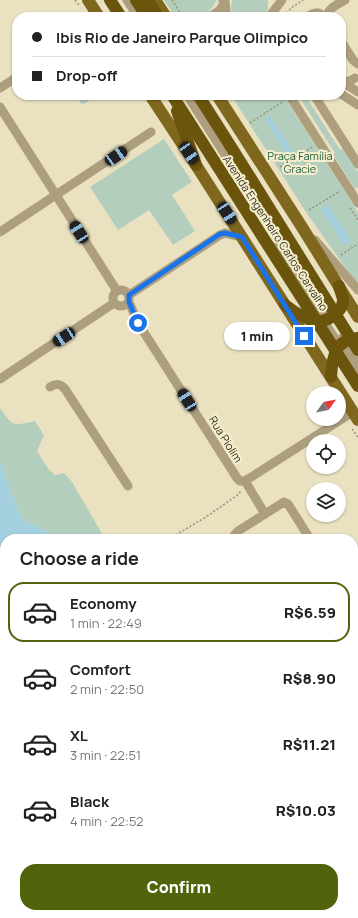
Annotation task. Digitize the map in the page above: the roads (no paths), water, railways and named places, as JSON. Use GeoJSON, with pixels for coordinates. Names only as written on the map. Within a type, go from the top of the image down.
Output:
{"type":"FeatureCollection","features":[{"type":"Feature","properties":{"kind":"highway"},"geometry":{"type":"LineString","coordinates":[[110,0],[118,12]]}},
{"type":"Feature","properties":{"kind":"highway"},"geometry":{"type":"LineString","coordinates":[[136,0],[144,12]]}},
{"type":"Feature","properties":{"kind":"highway"},"geometry":{"type":"LineString","coordinates":[[148,0],[155,12]]}},
{"type":"Feature","properties":{"kind":"highway"},"geometry":{"type":"LineString","coordinates":[[173,100],[196,165]]}},
{"type":"Feature","properties":{"kind":"highway","name":"Avenida Engenheiro Carlos Carvalho"},"geometry":{"type":"LineString","coordinates":[[174,100],[327,319],[346,343],[358,350]]}},
{"type":"Feature","properties":{"kind":"highway","name":"Avenida Engenheiro Carlos Carvalho"},"geometry":{"type":"LineString","coordinates":[[201,100],[268,207],[327,319],[346,343],[358,386]]}},
{"type":"Feature","properties":{"kind":"highway"},"geometry":{"type":"LineString","coordinates":[[208,100],[238,150],[243,165]]}},
{"type":"Feature","properties":{"kind":"highway"},"geometry":{"type":"LineString","coordinates":[[285,305],[303,317],[327,319],[342,306],[343,302],[339,286]]}},
{"type":"Feature","properties":{"kind":"highway"},"geometry":{"type":"LineString","coordinates":[[331,377],[333,363],[346,343]]}},
{"type":"Feature","properties":{"kind":"main road"},"geometry":{"type":"LineString","coordinates":[[88,0],[96,12]]}},
{"type":"Feature","properties":{"kind":"main road"},"geometry":{"type":"LineString","coordinates":[[155,0],[163,12]]}},
{"type":"Feature","properties":{"kind":"main road"},"geometry":{"type":"LineString","coordinates":[[153,100],[355,416]]}},
{"type":"Feature","properties":{"kind":"main road"},"geometry":{"type":"LineString","coordinates":[[220,100],[358,317]]}},
{"type":"Feature","properties":{"kind":"street"},"geometry":{"type":"LineString","coordinates":[[116,0],[124,12]]}},
{"type":"Feature","properties":{"kind":"street"},"geometry":{"type":"LineString","coordinates":[[127,0],[135,12]]}},
{"type":"Feature","properties":{"kind":"street"},"geometry":{"type":"LineString","coordinates":[[271,12],[272,0]]}},
{"type":"Feature","properties":{"kind":"street"},"geometry":{"type":"LineString","coordinates":[[273,12],[282,0]]}},
{"type":"Feature","properties":{"kind":"street"},"geometry":{"type":"LineString","coordinates":[[329,12],[345,0]]}},
{"type":"Feature","properties":{"kind":"street"},"geometry":{"type":"LineString","coordinates":[[217,12],[220,10],[224,1]]}},
{"type":"Feature","properties":{"kind":"street"},"geometry":{"type":"LineString","coordinates":[[224,1],[227,12]]}},
{"type":"Feature","properties":{"kind":"street"},"geometry":{"type":"LineString","coordinates":[[346,49],[353,60],[358,64]]}},
{"type":"Feature","properties":{"kind":"street"},"geometry":{"type":"LineString","coordinates":[[346,81],[350,81],[355,78]]}},
{"type":"Feature","properties":{"kind":"street"},"geometry":{"type":"LineString","coordinates":[[0,88],[12,80]]}},
{"type":"Feature","properties":{"kind":"street"},"geometry":{"type":"LineString","coordinates":[[346,84],[358,92]]}},
{"type":"Feature","properties":{"kind":"street"},"geometry":{"type":"LineString","coordinates":[[346,97],[358,105]]}},
{"type":"Feature","properties":{"kind":"street"},"geometry":{"type":"LineString","coordinates":[[181,100],[327,319]]}},
{"type":"Feature","properties":{"kind":"street"},"geometry":{"type":"LineString","coordinates":[[190,100],[327,319]]}},
{"type":"Feature","properties":{"kind":"street"},"geometry":{"type":"LineString","coordinates":[[292,100],[358,204]]}},
{"type":"Feature","properties":{"kind":"street"},"geometry":{"type":"LineString","coordinates":[[317,100],[358,164]]}},
{"type":"Feature","properties":{"kind":"street"},"geometry":{"type":"LineString","coordinates":[[0,107],[117,291]]}},
{"type":"Feature","properties":{"kind":"street"},"geometry":{"type":"LineString","coordinates":[[0,232],[151,132]]}},
{"type":"Feature","properties":{"kind":"street"},"geometry":{"type":"LineString","coordinates":[[300,224],[358,290]]}},
{"type":"Feature","properties":{"kind":"street"},"geometry":{"type":"LineString","coordinates":[[114,303],[121,307],[124,306],[129,298],[220,234],[225,233],[242,237]]}},
{"type":"Feature","properties":{"kind":"street"},"geometry":{"type":"LineString","coordinates":[[114,303],[113,296],[117,291],[124,290],[129,298]]}},
{"type":"Feature","properties":{"kind":"street","name":"Rua Piolim"},"geometry":{"type":"LineString","coordinates":[[129,298],[138,323],[236,478],[240,481],[245,481]]}},
{"type":"Feature","properties":{"kind":"street"},"geometry":{"type":"LineString","coordinates":[[0,378],[114,303]]}},
{"type":"Feature","properties":{"kind":"street"},"geometry":{"type":"LineString","coordinates":[[346,343],[358,362]]}},
{"type":"Feature","properties":{"kind":"street"},"geometry":{"type":"LineString","coordinates":[[346,343],[358,374]]}},
{"type":"Feature","properties":{"kind":"street"},"geometry":{"type":"LineString","coordinates":[[50,387],[60,384],[65,389],[128,486]]}},
{"type":"Feature","properties":{"kind":"street"},"geometry":{"type":"LineString","coordinates":[[265,514],[245,481],[355,416]]}},
{"type":"Feature","properties":{"kind":"street"},"geometry":{"type":"LineString","coordinates":[[235,534],[281,503],[286,502],[307,534]]}},
{"type":"Feature","properties":{"kind":"water"},"geometry":{"type":"Polygon","coordinates":[[[270,116],[293,152],[288,156],[265,120],[270,116]]]}},
{"type":"Feature","properties":{"kind":"water"},"geometry":{"type":"Polygon","coordinates":[[[327,205],[351,241],[344,245],[321,209],[327,205]]]}},
{"type":"Feature","properties":{"kind":"water"},"geometry":{"type":"Polygon","coordinates":[[[0,463],[22,519],[51,534],[0,534],[0,463]]]}},
{"type":"Feature","properties":{"kind":"park label","name":"Praça Família Gracie"},"geometry":{"type":"Point","coordinates":[300,161]}}]}
